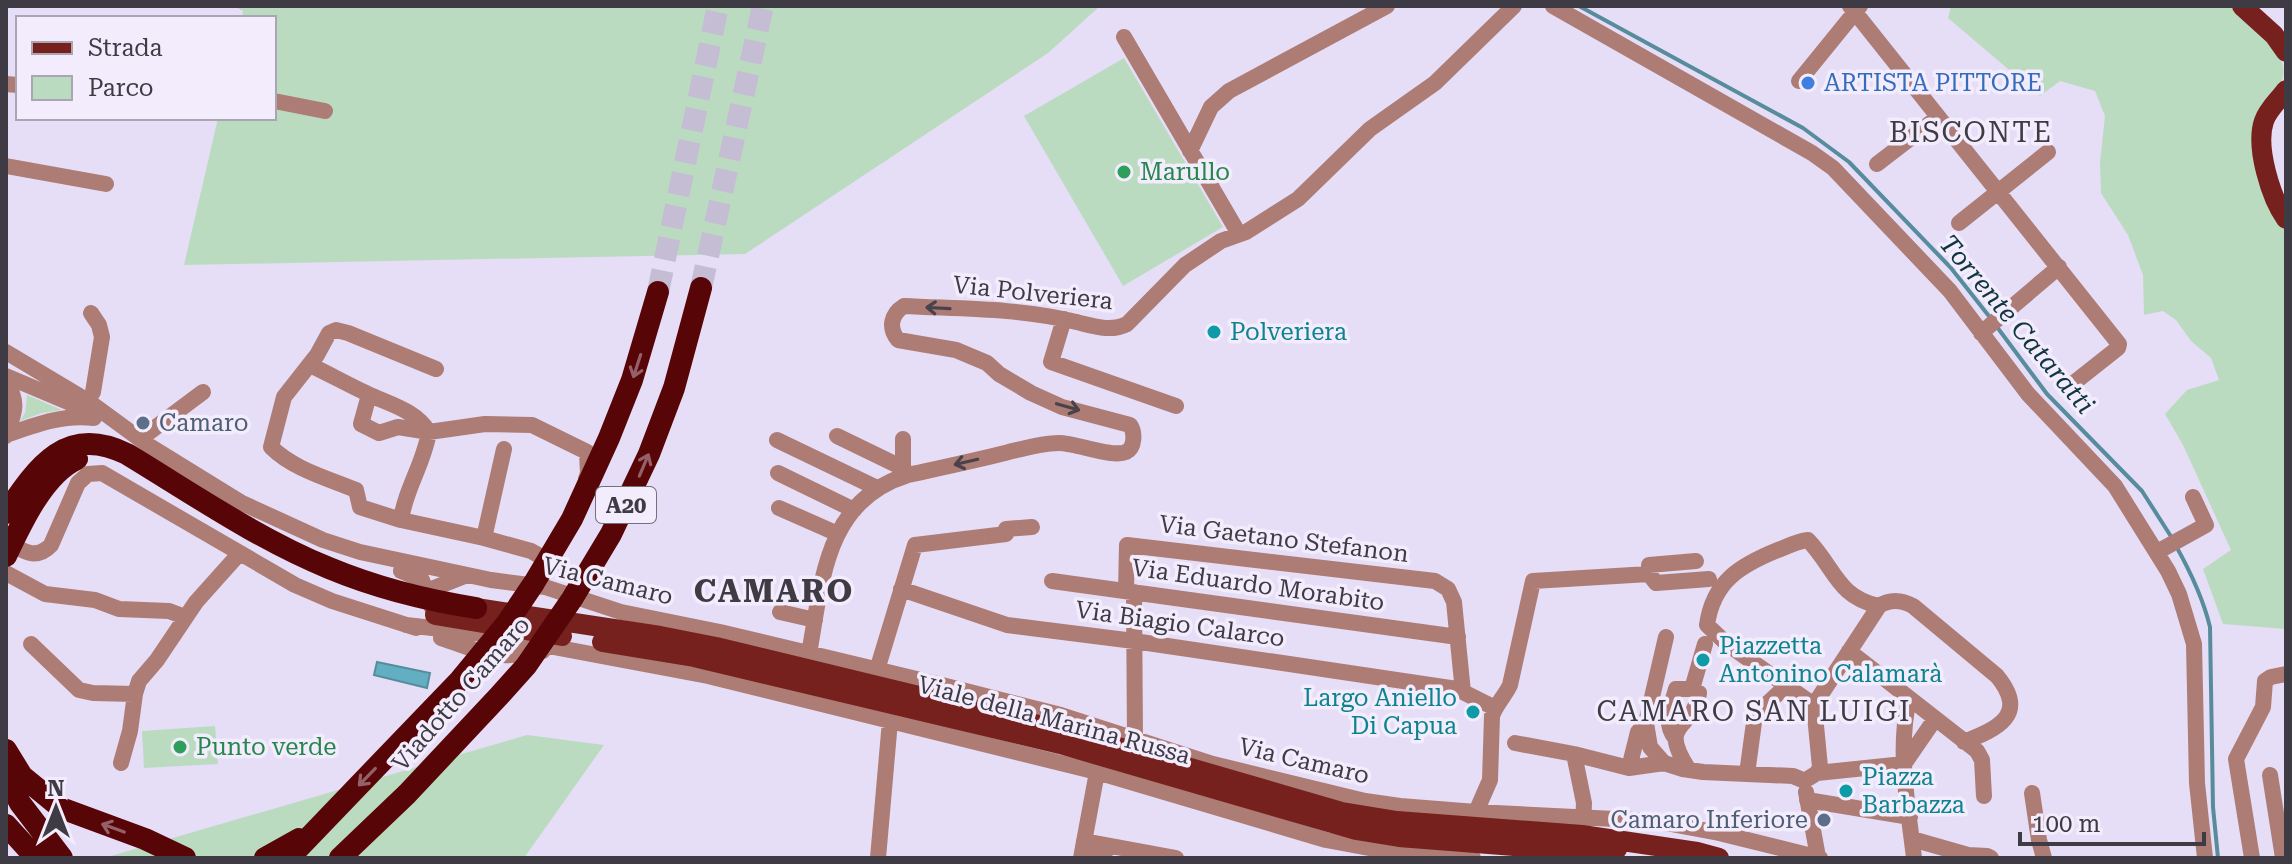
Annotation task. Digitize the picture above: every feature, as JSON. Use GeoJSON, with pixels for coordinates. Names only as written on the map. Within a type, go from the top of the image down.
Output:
{"type":"FeatureCollection","features":[{"type":"Feature","properties":{"kind":"highway","name":"Viadotto Camaro"},"geometry":{"type":"LineString","coordinates":[[348,856],[526,666],[592,567],[626,504],[674,388],[701,288]]}},
{"type":"Feature","properties":{"kind":"highway","name":"Viadotto Camaro"},"geometry":{"type":"LineString","coordinates":[[317,829],[460,680],[507,623],[534,583],[572,519],[600,461],[632,380],[658,292]]}},
{"type":"Feature","properties":{"kind":"highway"},"geometry":{"type":"LineString","coordinates":[[6,556],[30,494],[46,463],[62,450],[85,443],[103,444],[127,454],[283,547],[432,612],[467,603]]}},
{"type":"Feature","properties":{"kind":"highway"},"geometry":{"type":"LineString","coordinates":[[6,513],[30,494]]}},
{"type":"Feature","properties":{"kind":"highway"},"geometry":{"type":"LineString","coordinates":[[6,750],[22,776],[61,808],[145,839],[185,858]]}},
{"type":"Feature","properties":{"kind":"highway"},"geometry":{"type":"LineString","coordinates":[[6,777],[20,803],[62,858]]}},
{"type":"Feature","properties":{"kind":"highway"},"geometry":{"type":"LineString","coordinates":[[6,825],[36,858]]}},
{"type":"Feature","properties":{"kind":"highway"},"geometry":{"type":"LineString","coordinates":[[265,858],[317,829]]}},
{"type":"Feature","properties":{"kind":"highway","name":"A20"},"geometry":{"type":"LineString","coordinates":[[289,858],[317,829]]}},
{"type":"Feature","properties":{"kind":"main road"},"geometry":{"type":"LineString","coordinates":[[2242,6],[2274,35],[2286,52]]}},
{"type":"Feature","properties":{"kind":"main road"},"geometry":{"type":"LineString","coordinates":[[2286,90],[2266,117],[2261,146],[2276,202],[2286,219]]}},
{"type":"Feature","properties":{"kind":"main road","name":"Viale della Marina Russa"},"geometry":{"type":"LineString","coordinates":[[467,603],[716,647],[1083,736],[1351,814],[1661,847],[1719,858]]}},
{"type":"Feature","properties":{"kind":"main road","name":"Viale della Marina Russa"},"geometry":{"type":"LineString","coordinates":[[432,612],[694,657],[1060,744],[1356,830],[1399,837],[1579,840]]}},
{"type":"Feature","properties":{"kind":"street"},"geometry":{"type":"LineString","coordinates":[[1190,151],[1211,107],[1229,91],[1387,6]]}},
{"type":"Feature","properties":{"kind":"street","name":"Via Polveriera"},"geometry":{"type":"LineString","coordinates":[[809,654],[828,554],[854,510],[877,488],[906,471],[1048,443],[1074,443],[1124,453],[1130,449],[1134,437],[1130,425],[1062,407],[1012,383],[979,358],[946,347],[904,342],[894,335],[892,328],[894,316],[904,306],[1027,312],[1098,327],[1112,328],[1127,324],[1185,265],[1221,241],[1239,234],[1298,199],[1370,129],[1435,83],[1514,6]]}},
{"type":"Feature","properties":{"kind":"street"},"geometry":{"type":"LineString","coordinates":[[1553,6],[1827,162],[1939,278],[1990,325],[2028,394],[2115,486],[2162,549],[2194,644],[2197,783],[2205,858]]}},
{"type":"Feature","properties":{"kind":"street"},"geometry":{"type":"LineString","coordinates":[[1799,81],[1855,8],[2119,344],[2075,382]]}},
{"type":"Feature","properties":{"kind":"street"},"geometry":{"type":"LineString","coordinates":[[1124,37],[1239,234]]}},
{"type":"Feature","properties":{"kind":"street"},"geometry":{"type":"LineString","coordinates":[[276,101],[325,111]]}},
{"type":"Feature","properties":{"kind":"street"},"geometry":{"type":"LineString","coordinates":[[1877,164],[1938,117]]}},
{"type":"Feature","properties":{"kind":"street"},"geometry":{"type":"LineString","coordinates":[[1959,223],[2048,152]]}},
{"type":"Feature","properties":{"kind":"street"},"geometry":{"type":"LineString","coordinates":[[6,166],[106,184]]}},
{"type":"Feature","properties":{"kind":"street"},"geometry":{"type":"LineString","coordinates":[[1990,325],[2059,267]]}},
{"type":"Feature","properties":{"kind":"street"},"geometry":{"type":"LineString","coordinates":[[6,436],[84,409],[93,392],[102,337],[91,313]]}},
{"type":"Feature","properties":{"kind":"street"},"geometry":{"type":"LineString","coordinates":[[1064,319],[1051,362],[1176,406]]}},
{"type":"Feature","properties":{"kind":"street"},"geometry":{"type":"LineString","coordinates":[[369,395],[361,424],[379,433],[398,427],[429,432],[485,424],[532,425],[587,452],[588,473],[554,565],[531,551],[360,507],[356,490],[300,467],[278,455],[271,447],[284,397],[310,365],[329,333],[336,330],[348,333],[436,369]]}},
{"type":"Feature","properties":{"kind":"street"},"geometry":{"type":"LineString","coordinates":[[6,352],[84,409]]}},
{"type":"Feature","properties":{"kind":"street"},"geometry":{"type":"LineString","coordinates":[[10,380],[25,363]]}},
{"type":"Feature","properties":{"kind":"street"},"geometry":{"type":"LineString","coordinates":[[310,365],[369,395],[397,405],[422,420],[429,432],[427,446],[402,506],[401,520]]}},
{"type":"Feature","properties":{"kind":"street"},"geometry":{"type":"LineString","coordinates":[[10,380],[84,409]]}},
{"type":"Feature","properties":{"kind":"street"},"geometry":{"type":"LineString","coordinates":[[6,436],[15,402],[10,380]]}},
{"type":"Feature","properties":{"kind":"street"},"geometry":{"type":"LineString","coordinates":[[140,439],[203,392]]}},
{"type":"Feature","properties":{"kind":"street","name":"Via Camaro"},"geometry":{"type":"LineString","coordinates":[[84,409],[113,420],[242,503],[323,540],[360,552],[460,576],[545,587],[621,612],[720,632],[1061,715],[1213,764],[1365,801],[1476,812],[1579,840],[1633,818],[1668,823],[1819,858]]}},
{"type":"Feature","properties":{"kind":"street"},"geometry":{"type":"LineString","coordinates":[[837,436],[906,471]]}},
{"type":"Feature","properties":{"kind":"street"},"geometry":{"type":"LineString","coordinates":[[903,439],[906,471]]}},
{"type":"Feature","properties":{"kind":"street"},"geometry":{"type":"LineString","coordinates":[[777,440],[877,488]]}},
{"type":"Feature","properties":{"kind":"street"},"geometry":{"type":"LineString","coordinates":[[484,538],[504,449]]}},
{"type":"Feature","properties":{"kind":"street"},"geometry":{"type":"LineString","coordinates":[[6,541],[27,553],[44,552],[51,545],[78,483],[88,474],[97,473],[114,479],[278,576],[323,597],[406,625],[432,612],[460,576]]}},
{"type":"Feature","properties":{"kind":"street"},"geometry":{"type":"LineString","coordinates":[[778,473],[854,510]]}},
{"type":"Feature","properties":{"kind":"street"},"geometry":{"type":"LineString","coordinates":[[2162,549],[2206,525],[2193,497]]}},
{"type":"Feature","properties":{"kind":"street"},"geometry":{"type":"LineString","coordinates":[[779,508],[838,534]]}},
{"type":"Feature","properties":{"kind":"street"},"geometry":{"type":"LineString","coordinates":[[877,670],[915,545],[1006,534],[1006,529],[1032,527]]}},
{"type":"Feature","properties":{"kind":"street"},"geometry":{"type":"LineString","coordinates":[[1814,705],[1727,644],[1707,625],[1713,605],[1732,574],[1753,560],[1808,540],[1848,593],[1866,604],[1879,606]]}},
{"type":"Feature","properties":{"kind":"street","name":"Via Gaetano Stefanon"},"geometry":{"type":"LineString","coordinates":[[1130,591],[1127,545],[1435,581],[1452,595],[1458,637]]}},
{"type":"Feature","properties":{"kind":"street"},"geometry":{"type":"LineString","coordinates":[[360,552],[419,577],[432,612],[485,634],[708,676],[1097,772],[1337,842],[1400,852],[1473,858]]}},
{"type":"Feature","properties":{"kind":"street"},"geometry":{"type":"LineString","coordinates":[[121,763],[139,681],[202,594],[239,554]]}},
{"type":"Feature","properties":{"kind":"street"},"geometry":{"type":"LineString","coordinates":[[1696,561],[1649,565],[1649,574],[1656,583],[1709,579]]}},
{"type":"Feature","properties":{"kind":"street"},"geometry":{"type":"LineString","coordinates":[[6,573],[53,596],[95,600],[119,609],[164,610],[185,617]]}},
{"type":"Feature","properties":{"kind":"street"},"geometry":{"type":"LineString","coordinates":[[1476,812],[1490,780],[1492,716],[1510,685],[1533,581],[1649,574]]}},
{"type":"Feature","properties":{"kind":"street"},"geometry":{"type":"LineString","coordinates":[[460,576],[467,603],[491,580]]}},
{"type":"Feature","properties":{"kind":"street","name":"Via Eduardo Morabito"},"geometry":{"type":"LineString","coordinates":[[1052,581],[1458,637]]}},
{"type":"Feature","properties":{"kind":"street","name":"Via Biagio Calarco"},"geometry":{"type":"LineString","coordinates":[[901,589],[1007,625],[1460,687],[1495,708]]}},
{"type":"Feature","properties":{"kind":"street"},"geometry":{"type":"LineString","coordinates":[[1130,591],[1135,741]]}},
{"type":"Feature","properties":{"kind":"street"},"geometry":{"type":"LineString","coordinates":[[1819,858],[1807,800],[1811,777],[1820,767],[1814,705],[1879,606],[1885,602],[1913,606],[2005,685],[2009,706],[2004,720],[1996,728],[1964,742]]}},
{"type":"Feature","properties":{"kind":"street"},"geometry":{"type":"LineString","coordinates":[[780,612],[815,620]]}},
{"type":"Feature","properties":{"kind":"street"},"geometry":{"type":"LineString","coordinates":[[1458,637],[1460,687]]}},
{"type":"Feature","properties":{"kind":"street"},"geometry":{"type":"LineString","coordinates":[[1664,763],[1650,747],[1646,723],[1666,637]]}},
{"type":"Feature","properties":{"kind":"street"},"geometry":{"type":"LineString","coordinates":[[31,644],[79,690],[135,694]]}},
{"type":"Feature","properties":{"kind":"street"},"geometry":{"type":"LineString","coordinates":[[1689,770],[1676,750],[1675,738],[1679,727],[1698,703],[1699,693],[1689,689],[1705,644]]}},
{"type":"Feature","properties":{"kind":"street"},"geometry":{"type":"LineString","coordinates":[[1849,651],[1977,751],[1982,760],[1984,796]]}},
{"type":"Feature","properties":{"kind":"street"},"geometry":{"type":"LineString","coordinates":[[2252,858],[2236,759],[2263,707],[2265,681],[2286,674]]}},
{"type":"Feature","properties":{"kind":"street"},"geometry":{"type":"LineString","coordinates":[[1747,774],[1755,715],[1785,687]]}},
{"type":"Feature","properties":{"kind":"street"},"geometry":{"type":"LineString","coordinates":[[1909,699],[1903,723],[1904,764],[1914,858]]}},
{"type":"Feature","properties":{"kind":"street"},"geometry":{"type":"LineString","coordinates":[[1515,743],[1629,768],[1664,763],[1689,770],[1811,777],[1904,764],[1935,719]]}},
{"type":"Feature","properties":{"kind":"street"},"geometry":{"type":"LineString","coordinates":[[878,858],[890,721]]}},
{"type":"Feature","properties":{"kind":"street"},"geometry":{"type":"LineString","coordinates":[[1629,768],[1638,732],[1646,723]]}},
{"type":"Feature","properties":{"kind":"street"},"geometry":{"type":"LineString","coordinates":[[1574,754],[1584,803],[1579,840]]}},
{"type":"Feature","properties":{"kind":"street"},"geometry":{"type":"LineString","coordinates":[[1082,851],[1097,772]]}},
{"type":"Feature","properties":{"kind":"street"},"geometry":{"type":"LineString","coordinates":[[2270,775],[2283,858]]}},
{"type":"Feature","properties":{"kind":"street"},"geometry":{"type":"LineString","coordinates":[[2032,793],[2044,858]]}},
{"type":"Feature","properties":{"kind":"street"},"geometry":{"type":"LineString","coordinates":[[1807,800],[1910,817]]}},
{"type":"Feature","properties":{"kind":"street"},"geometry":{"type":"LineString","coordinates":[[1912,839],[1967,856],[1991,858]]}},
{"type":"Feature","properties":{"kind":"street"},"geometry":{"type":"LineString","coordinates":[[1082,851],[1105,858]]}},
{"type":"Feature","properties":{"kind":"street"},"geometry":{"type":"LineString","coordinates":[[1082,851],[1176,858]]}},
{"type":"Feature","properties":{"kind":"green space"},"geometry":{"type":"Polygon","coordinates":[[[234,6],[1100,6],[1048,53],[745,254],[184,265],[218,120],[276,120],[276,16],[242,16],[243,11],[234,6]]]}},
{"type":"Feature","properties":{"kind":"green space"},"geometry":{"type":"Polygon","coordinates":[[[1951,6],[2234,6],[2275,47],[2283,67],[2283,77],[2262,109],[2286,228],[2286,629],[2223,624],[2203,569],[2231,550],[2183,445],[2165,414],[2187,390],[2219,380],[2211,358],[2191,341],[2176,320],[2163,311],[2144,315],[2143,275],[2128,235],[2101,193],[2100,162],[2105,116],[2095,91],[2060,81],[2040,96],[1948,18],[1951,6]]]}},
{"type":"Feature","properties":{"kind":"green space","name":"Marullo"},"geometry":{"type":"Polygon","coordinates":[[[1124,58],[1223,227],[1123,286],[1024,116],[1124,58]]]}},
{"type":"Feature","properties":{"kind":"green space"},"geometry":{"type":"Polygon","coordinates":[[[27,395],[62,410],[20,421],[25,413],[27,395]]]}},
{"type":"Feature","properties":{"kind":"green space","name":"Punto verde"},"geometry":{"type":"Polygon","coordinates":[[[215,726],[218,764],[144,768],[142,731],[215,726]]]}},
{"type":"Feature","properties":{"kind":"green space"},"geometry":{"type":"Polygon","coordinates":[[[527,735],[604,745],[524,858],[104,858],[527,735]]]}},
{"type":"Feature","properties":{"kind":"water"},"geometry":{"type":"Polygon","coordinates":[[[377,662],[430,673],[427,688],[374,675],[377,662]]]}},
{"type":"Feature","properties":{"kind":"waterway","name":"Torrente Cataratti"},"geometry":{"type":"LineString","coordinates":[[1579,6],[1803,128],[1849,162],[1951,268],[1992,320]]}},
{"type":"Feature","properties":{"kind":"waterway","name":"Torrente Cataratti"},"geometry":{"type":"LineString","coordinates":[[1997,327],[2047,394],[2142,491],[2172,538]]}},
{"type":"Feature","properties":{"kind":"waterway","name":"Torrente Cataratti"},"geometry":{"type":"LineString","coordinates":[[2176,546],[2196,585],[2210,627],[2213,807],[2218,858]]}},
{"type":"Feature","properties":{"kind":"tunnel"},"geometry":{"type":"LineString","coordinates":[[658,292],[718,6]]}},
{"type":"Feature","properties":{"kind":"tunnel"},"geometry":{"type":"LineString","coordinates":[[701,288],[763,6]]}},
{"type":"Feature","properties":{"kind":"place","name":"ARTISTA PITTORE"},"geometry":{"type":"Point","coordinates":[1808,83]}},
{"type":"Feature","properties":{"kind":"place","name":"Marullo"},"geometry":{"type":"Point","coordinates":[1124,172]}},
{"type":"Feature","properties":{"kind":"place","name":"Polveriera"},"geometry":{"type":"Point","coordinates":[1214,332]}},
{"type":"Feature","properties":{"kind":"place","name":"Camaro"},"geometry":{"type":"Point","coordinates":[143,423]}},
{"type":"Feature","properties":{"kind":"place","name":"Piazzetta Antonino Calamarà"},"geometry":{"type":"Point","coordinates":[1703,660]}},
{"type":"Feature","properties":{"kind":"place","name":"Largo Aniello Di Capua"},"geometry":{"type":"Point","coordinates":[1473,712]}},
{"type":"Feature","properties":{"kind":"place","name":"Punto verde"},"geometry":{"type":"Point","coordinates":[180,747]}},
{"type":"Feature","properties":{"kind":"place","name":"Piazza Barbazza"},"geometry":{"type":"Point","coordinates":[1846,791]}},
{"type":"Feature","properties":{"kind":"place","name":"Camaro Inferiore"},"geometry":{"type":"Point","coordinates":[1824,820]}},
{"type":"Feature","properties":{"kind":"district","name":"BISCONTE"},"geometry":{"type":"Point","coordinates":[1971,132]}},
{"type":"Feature","properties":{"kind":"district","name":"CAMARO"},"geometry":{"type":"Point","coordinates":[774,591]}},
{"type":"Feature","properties":{"kind":"district","name":"CAMARO SAN LUIGI"},"geometry":{"type":"Point","coordinates":[1754,711]}}]}
